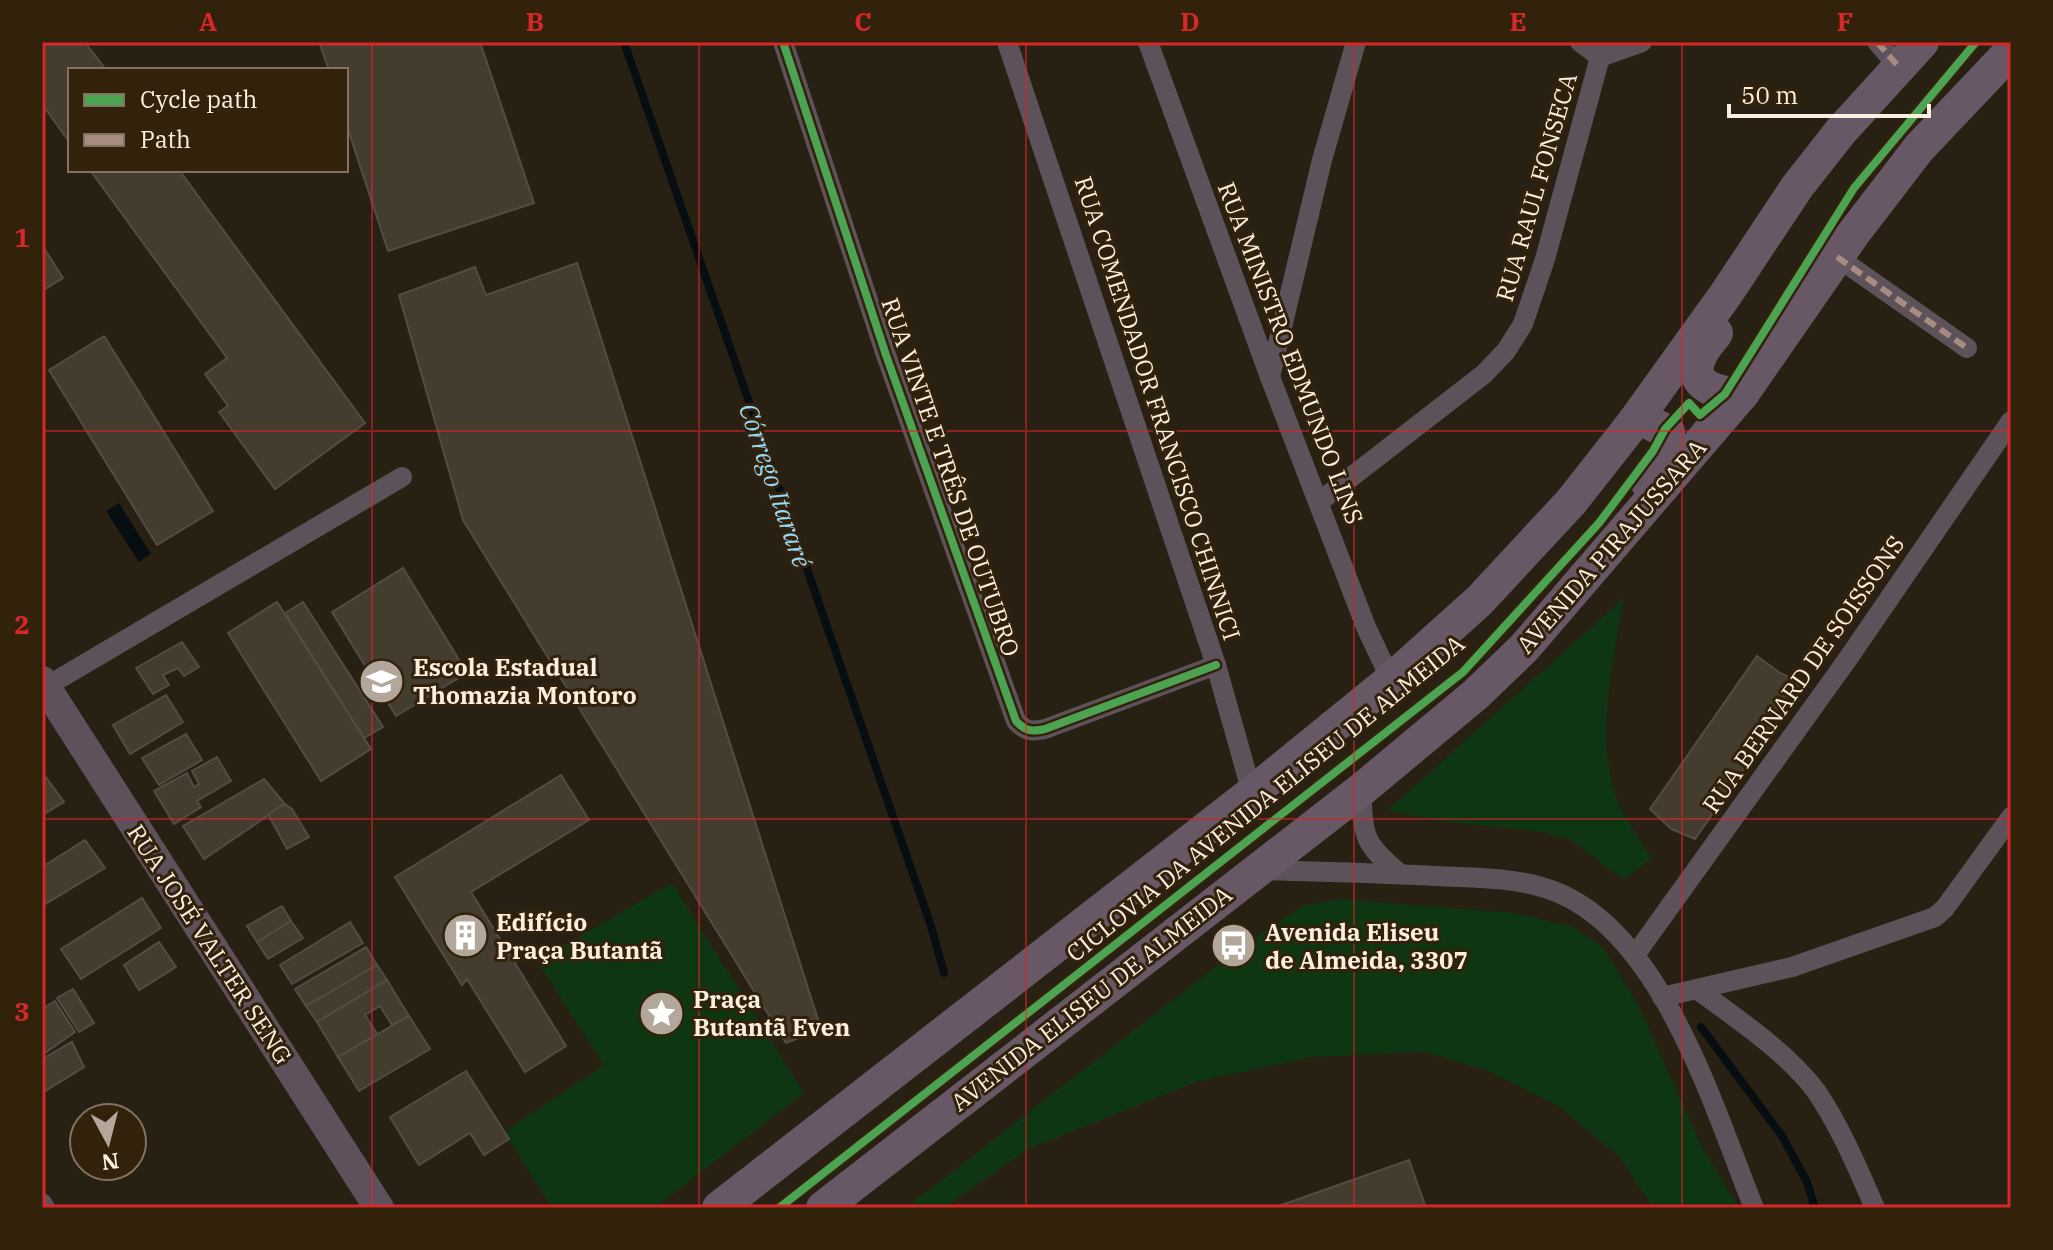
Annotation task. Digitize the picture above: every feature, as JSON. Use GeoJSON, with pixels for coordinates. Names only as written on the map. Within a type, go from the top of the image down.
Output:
{"type":"FeatureCollection","features":[{"type":"Feature","properties":{"kind":"main road"},"geometry":{"type":"LineString","coordinates":[[719,1208],[1252,793],[1391,680],[1479,601],[1571,502],[1634,422],[1726,294],[1888,54],[1922,42]]}},
{"type":"Feature","properties":{"kind":"main road","name":"AVENIDA PIRAJUSSARA"},"geometry":{"type":"LineString","coordinates":[[1361,790],[1495,676],[1554,616],[1742,394],[1837,257],[1919,148],[2011,51]]}},
{"type":"Feature","properties":{"kind":"main road"},"geometry":{"type":"LineString","coordinates":[[1726,294],[1720,329],[1700,355],[1699,373],[1705,387],[1725,394],[1742,394]]}},
{"type":"Feature","properties":{"kind":"main road"},"geometry":{"type":"LineString","coordinates":[[1595,566],[1602,542],[1617,517],[1668,456],[1670,446],[1665,429],[1646,421],[1634,422]]}},
{"type":"Feature","properties":{"kind":"main road","name":"AVENIDA ELISEU DE ALMEIDA"},"geometry":{"type":"LineString","coordinates":[[823,1208],[1361,790]]}},
{"type":"Feature","properties":{"kind":"street","name":"RUA VINTE E TRÊS DE OUTUBRO"},"geometry":{"type":"LineString","coordinates":[[783,42],[886,355],[1016,721],[1033,732],[1045,729],[1216,665]]}},
{"type":"Feature","properties":{"kind":"street","name":"RUA COMENDADOR FRANCISCO CHINNICI"},"geometry":{"type":"LineString","coordinates":[[1007,42],[1216,665],[1252,793]]}},
{"type":"Feature","properties":{"kind":"street","name":"RUA MINISTRO EDMUNDO LINS"},"geometry":{"type":"LineString","coordinates":[[1148,42],[1270,377],[1366,627],[1391,680]]}},
{"type":"Feature","properties":{"kind":"street"},"geometry":{"type":"LineString","coordinates":[[1270,377],[1322,160],[1356,42]]}},
{"type":"Feature","properties":{"kind":"street","name":"RUA RAUL FONSECA"},"geometry":{"type":"LineString","coordinates":[[1319,502],[1484,374],[1523,324],[1545,259],[1600,57],[1580,42]]}},
{"type":"Feature","properties":{"kind":"street"},"geometry":{"type":"LineString","coordinates":[[1600,57],[1642,42]]}},
{"type":"Feature","properties":{"kind":"street"},"geometry":{"type":"LineString","coordinates":[[1837,257],[1967,348]]}},
{"type":"Feature","properties":{"kind":"street","name":"RUA BERNARD DE SOISSONS"},"geometry":{"type":"LineString","coordinates":[[1635,955],[1847,660],[2011,421]]}},
{"type":"Feature","properties":{"kind":"street"},"geometry":{"type":"LineString","coordinates":[[43,685],[402,477]]}},
{"type":"Feature","properties":{"kind":"street","name":"RUA JOSÉ VALTER SENG"},"geometry":{"type":"LineString","coordinates":[[43,685],[379,1208]]}},
{"type":"Feature","properties":{"kind":"street"},"geometry":{"type":"LineString","coordinates":[[1361,790],[1363,831],[1368,842],[1374,852],[1400,874]]}},
{"type":"Feature","properties":{"kind":"street"},"geometry":{"type":"LineString","coordinates":[[1662,997],[1792,967],[1935,917],[1945,908],[2011,817]]}},
{"type":"Feature","properties":{"kind":"street"},"geometry":{"type":"LineString","coordinates":[[1257,870],[1487,878],[1544,887],[1576,901],[1611,928],[1635,955],[1662,997],[1685,1039],[1754,1208]]}},
{"type":"Feature","properties":{"kind":"street"},"geometry":{"type":"LineString","coordinates":[[1698,990],[1765,1042],[1814,1089],[1829,1113],[1875,1208]]}},
{"type":"Feature","properties":{"kind":"street"},"geometry":{"type":"LineString","coordinates":[[42,1203],[45,1208]]}},
{"type":"Feature","properties":{"kind":"green space"},"geometry":{"type":"Polygon","coordinates":[[[1624,598],[1608,696],[1609,770],[1618,802],[1652,859],[1623,879],[1569,839],[1542,832],[1387,811],[1624,598]]]}},
{"type":"Feature","properties":{"kind":"green space","name":"Praça Butantã Even"},"geometry":{"type":"Polygon","coordinates":[[[672,883],[804,1093],[654,1208],[552,1208],[504,1132],[604,1065],[537,961],[672,883]]]}},
{"type":"Feature","properties":{"kind":"green space"},"geometry":{"type":"Polygon","coordinates":[[[1339,899],[1514,913],[1573,927],[1605,949],[1641,1011],[1702,1147],[1739,1208],[1653,1208],[1620,1157],[1557,1105],[1486,1070],[1423,1052],[1313,1057],[1199,1081],[1028,1149],[944,1208],[906,1208],[1249,941],[1304,905],[1339,899]]]}},
{"type":"Feature","properties":{"kind":"shaded area"},"geometry":{"type":"Polygon","coordinates":[[[119,503],[151,554],[139,562],[106,511],[119,503]]]}},
{"type":"Feature","properties":{"kind":"building"},"geometry":{"type":"Polygon","coordinates":[[[42,42],[91,42],[87,45],[104,68],[68,68],[68,140],[42,104],[42,42]]]}},
{"type":"Feature","properties":{"kind":"building"},"geometry":{"type":"Polygon","coordinates":[[[319,42],[480,42],[534,203],[388,251],[348,129],[348,68],[328,68],[319,42]]]}},
{"type":"Feature","properties":{"kind":"building"},"geometry":{"type":"Polygon","coordinates":[[[91,172],[180,172],[365,423],[275,489],[219,412],[228,406],[205,374],[227,358],[91,172]]]}},
{"type":"Feature","properties":{"kind":"building"},"geometry":{"type":"Polygon","coordinates":[[[42,245],[63,278],[42,291],[42,245]]]}},
{"type":"Feature","properties":{"kind":"building"},"geometry":{"type":"Polygon","coordinates":[[[577,263],[821,1029],[786,1043],[463,520],[399,295],[475,267],[486,295],[577,263]]]}},
{"type":"Feature","properties":{"kind":"building"},"geometry":{"type":"Polygon","coordinates":[[[104,336],[213,511],[157,545],[49,370],[104,336]]]}},
{"type":"Feature","properties":{"kind":"building"},"geometry":{"type":"Polygon","coordinates":[[[403,568],[467,673],[396,716],[332,612],[403,568]]]}},
{"type":"Feature","properties":{"kind":"building"},"geometry":{"type":"Polygon","coordinates":[[[277,602],[371,749],[321,781],[228,633],[277,602]]]}},
{"type":"Feature","properties":{"kind":"building"},"geometry":{"type":"Polygon","coordinates":[[[303,602],[383,727],[364,738],[285,613],[303,602]]]}},
{"type":"Feature","properties":{"kind":"building"},"geometry":{"type":"Polygon","coordinates":[[[182,642],[199,667],[184,676],[178,668],[163,675],[169,685],[153,694],[136,668],[182,642]]]}},
{"type":"Feature","properties":{"kind":"building"},"geometry":{"type":"Polygon","coordinates":[[[1757,656],[1780,673],[1803,684],[1695,839],[1671,829],[1650,809],[1757,656]]]}},
{"type":"Feature","properties":{"kind":"building"},"geometry":{"type":"Polygon","coordinates":[[[166,695],[183,722],[130,754],[113,725],[166,695]]]}},
{"type":"Feature","properties":{"kind":"building"},"geometry":{"type":"Polygon","coordinates":[[[186,734],[202,760],[159,785],[142,758],[186,734]]]}},
{"type":"Feature","properties":{"kind":"building"},"geometry":{"type":"Polygon","coordinates":[[[217,757],[231,781],[197,801],[201,807],[174,824],[154,791],[187,773],[194,787],[199,784],[192,771],[217,757]]]}},
{"type":"Feature","properties":{"kind":"building"},"geometry":{"type":"Polygon","coordinates":[[[42,772],[64,802],[44,814],[42,810],[42,772]]]}},
{"type":"Feature","properties":{"kind":"building","name":"Edifício Praça Butantã"},"geometry":{"type":"Polygon","coordinates":[[[561,775],[589,820],[471,892],[566,1046],[525,1072],[467,979],[462,985],[395,877],[561,775]]]}},
{"type":"Feature","properties":{"kind":"building"},"geometry":{"type":"Polygon","coordinates":[[[264,779],[285,804],[204,859],[183,826],[264,779]]]}},
{"type":"Feature","properties":{"kind":"building"},"geometry":{"type":"Polygon","coordinates":[[[285,804],[292,809],[309,837],[287,849],[268,814],[285,804]]]}},
{"type":"Feature","properties":{"kind":"building"},"geometry":{"type":"Polygon","coordinates":[[[85,840],[105,868],[42,906],[42,867],[85,840]]]}},
{"type":"Feature","properties":{"kind":"building"},"geometry":{"type":"Polygon","coordinates":[[[142,898],[161,928],[81,979],[61,949],[142,898]]]}},
{"type":"Feature","properties":{"kind":"building"},"geometry":{"type":"Polygon","coordinates":[[[282,906],[291,921],[257,942],[247,926],[282,906]]]}},
{"type":"Feature","properties":{"kind":"building"},"geometry":{"type":"Polygon","coordinates":[[[291,921],[303,938],[268,959],[257,942],[291,921]]]}},
{"type":"Feature","properties":{"kind":"building"},"geometry":{"type":"Polygon","coordinates":[[[350,922],[363,943],[292,984],[280,965],[350,922]]]}},
{"type":"Feature","properties":{"kind":"building"},"geometry":{"type":"Polygon","coordinates":[[[159,942],[176,967],[139,990],[124,965],[159,942]]]}},
{"type":"Feature","properties":{"kind":"building"},"geometry":{"type":"Polygon","coordinates":[[[366,947],[377,965],[306,1006],[295,989],[366,947]]]}},
{"type":"Feature","properties":{"kind":"building"},"geometry":{"type":"Polygon","coordinates":[[[377,965],[387,980],[317,1022],[306,1006],[377,965]]]}},
{"type":"Feature","properties":{"kind":"building"},"geometry":{"type":"Polygon","coordinates":[[[387,980],[409,1016],[392,1025],[380,1006],[365,1015],[377,1034],[338,1057],[317,1022],[387,980]]]}},
{"type":"Feature","properties":{"kind":"building"},"geometry":{"type":"Polygon","coordinates":[[[73,989],[94,1023],[79,1032],[57,998],[73,989]]]}},
{"type":"Feature","properties":{"kind":"building"},"geometry":{"type":"Polygon","coordinates":[[[55,1001],[75,1032],[42,1055],[42,1009],[55,1001]]]}},
{"type":"Feature","properties":{"kind":"building"},"geometry":{"type":"Polygon","coordinates":[[[409,1016],[430,1049],[359,1091],[338,1057],[409,1016]]]}},
{"type":"Feature","properties":{"kind":"building"},"geometry":{"type":"Polygon","coordinates":[[[72,1042],[84,1067],[42,1093],[42,1059],[72,1042]]]}},
{"type":"Feature","properties":{"kind":"building"},"geometry":{"type":"Polygon","coordinates":[[[466,1071],[509,1139],[484,1155],[470,1133],[419,1165],[390,1117],[466,1071]]]}},
{"type":"Feature","properties":{"kind":"building"},"geometry":{"type":"Polygon","coordinates":[[[1409,1160],[1426,1208],[1273,1208],[1409,1160]]]}},
{"type":"Feature","properties":{"kind":"waterway","name":"Córrego Itararé"},"geometry":{"type":"LineString","coordinates":[[624,42],[931,926],[944,973]]}},
{"type":"Feature","properties":{"kind":"waterway"},"geometry":{"type":"LineString","coordinates":[[1701,1027],[1782,1136],[1807,1182],[1815,1208]]}},
{"type":"Feature","properties":{"kind":"marked path"},"geometry":{"type":"LineString","coordinates":[[1877,42],[1898,66]]}},
{"type":"Feature","properties":{"kind":"marked path"},"geometry":{"type":"LineString","coordinates":[[1837,257],[1967,348]]}},
{"type":"Feature","properties":{"kind":"cycle path"},"geometry":{"type":"LineString","coordinates":[[783,42],[886,355],[1016,721],[1029,730],[1045,729],[1216,665]]}},
{"type":"Feature","properties":{"kind":"cycle path","name":"CICLOVIA DA AVENIDA ELISEU DE ALMEIDA"},"geometry":{"type":"LineString","coordinates":[[779,1208],[1463,672],[1599,523],[1653,451],[1665,429],[1689,403],[1700,415],[1725,394],[1854,188],[1976,42]]}},
{"type":"Feature","properties":{"kind":"place","name":"Escola Estadual Thomazia Montoro"},"geometry":{"type":"Point","coordinates":[382,681]}},
{"type":"Feature","properties":{"kind":"place","name":"Edifício Praça Butantã"},"geometry":{"type":"Point","coordinates":[465,936]}},
{"type":"Feature","properties":{"kind":"place","name":"Avenida Eliseu de Almeida, 3307"},"geometry":{"type":"Point","coordinates":[1234,946]}},
{"type":"Feature","properties":{"kind":"place","name":"Praça Butantã Even"},"geometry":{"type":"Point","coordinates":[662,1013]}}]}
